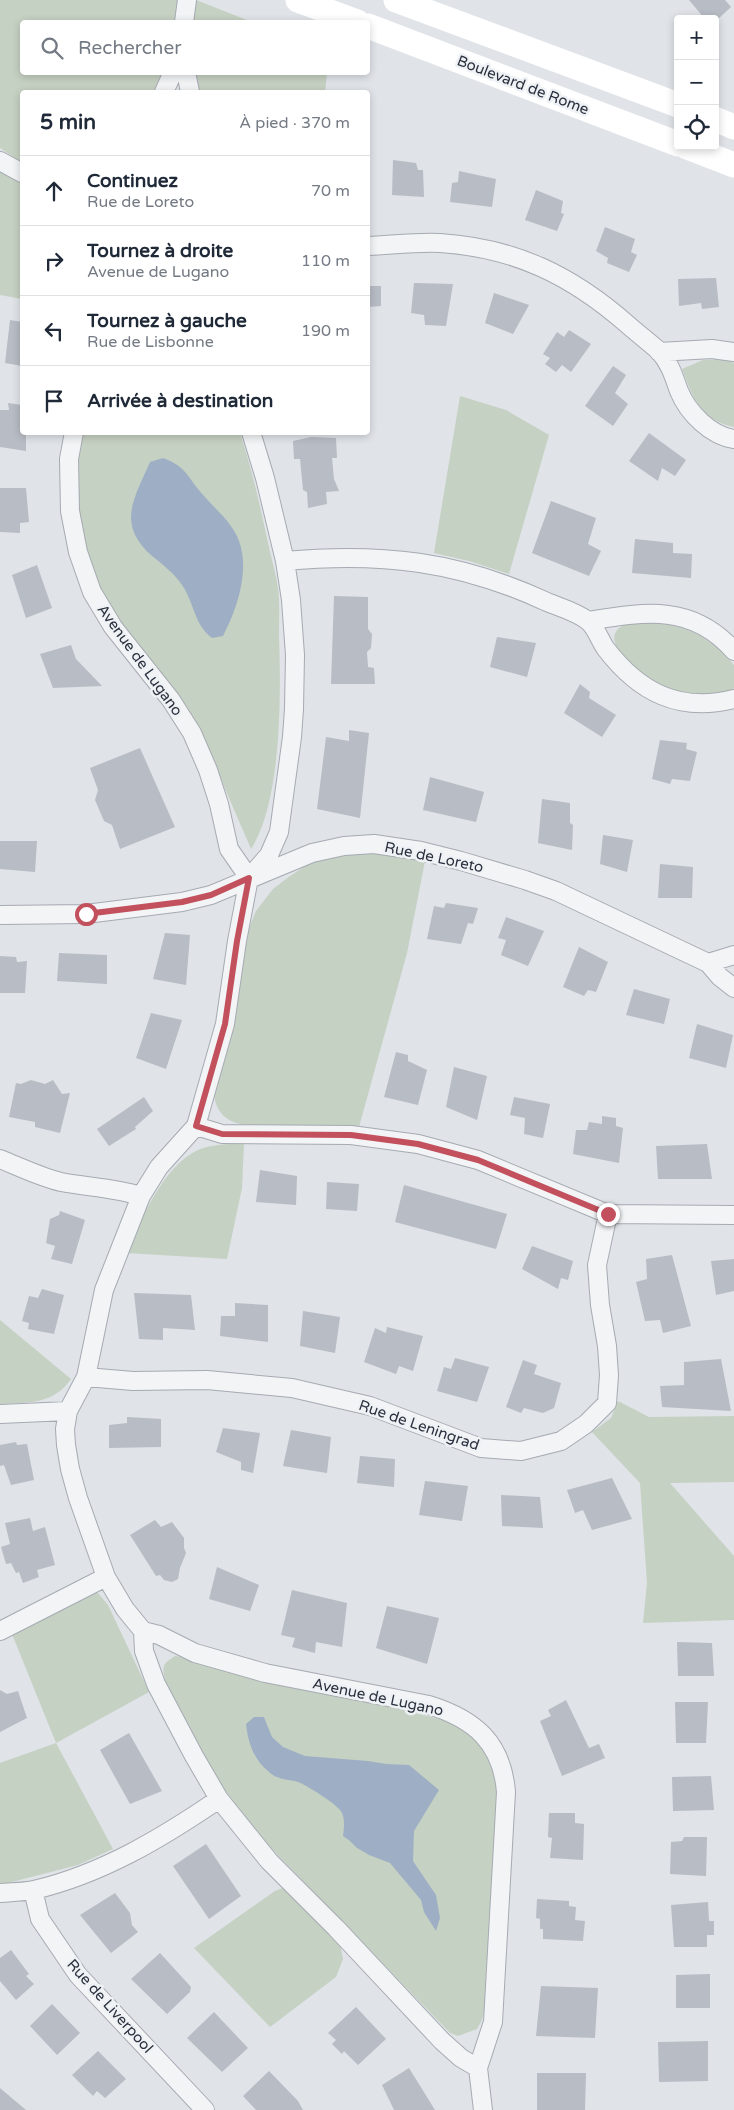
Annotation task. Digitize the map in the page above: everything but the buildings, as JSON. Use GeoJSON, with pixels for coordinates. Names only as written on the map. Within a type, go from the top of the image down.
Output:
{"type":"FeatureCollection","features":[{"type":"Feature","properties":{"kind":"main road"},"geometry":{"type":"LineString","coordinates":[[298,0],[352,20]]}},
{"type":"Feature","properties":{"kind":"main road"},"geometry":{"type":"LineString","coordinates":[[396,0],[674,104]]}},
{"type":"Feature","properties":{"kind":"main road","name":"Boulevard de Rome"},"geometry":{"type":"LineString","coordinates":[[370,27],[674,142]]}},
{"type":"Feature","properties":{"kind":"main road"},"geometry":{"type":"LineString","coordinates":[[719,121],[734,126]]}},
{"type":"Feature","properties":{"kind":"main road"},"geometry":{"type":"LineString","coordinates":[[695,150],[734,165]]}},
{"type":"Feature","properties":{"kind":"street"},"geometry":{"type":"LineString","coordinates":[[184,20],[187,0]]}},
{"type":"Feature","properties":{"kind":"street"},"geometry":{"type":"LineString","coordinates":[[165,90],[172,75]]}},
{"type":"Feature","properties":{"kind":"street"},"geometry":{"type":"LineString","coordinates":[[187,75],[190,90]]}},
{"type":"Feature","properties":{"kind":"street"},"geometry":{"type":"LineString","coordinates":[[0,161],[20,172]]}},
{"type":"Feature","properties":{"kind":"street"},"geometry":{"type":"LineString","coordinates":[[370,246],[414,243],[448,244],[489,250],[533,263],[554,272],[592,295],[659,352],[670,367],[685,403],[700,421],[715,434],[734,439]]}},
{"type":"Feature","properties":{"kind":"street"},"geometry":{"type":"LineString","coordinates":[[659,352],[712,349],[734,352]]}},
{"type":"Feature","properties":{"kind":"street","name":"Avenue de Lugano"},"geometry":{"type":"LineString","coordinates":[[73,435],[69,459],[70,511],[78,552],[92,592],[117,633],[171,700],[192,733],[208,770],[219,804],[229,849],[249,878]]}},
{"type":"Feature","properties":{"kind":"street"},"geometry":{"type":"LineString","coordinates":[[252,435],[265,478],[285,561],[291,600],[295,656],[291,744],[279,832],[269,855],[249,878],[237,941],[225,1024],[196,1126],[159,1167],[141,1196],[104,1290],[86,1377],[68,1411],[65,1429],[70,1468],[94,1546],[106,1577],[125,1609],[143,1631],[144,1652],[156,1684],[219,1799],[269,1861],[336,1928],[442,2041],[461,2058],[478,2068]]}},
{"type":"Feature","properties":{"kind":"street"},"geometry":{"type":"LineString","coordinates":[[285,561],[345,557],[387,558],[425,563],[472,573],[511,585],[588,621],[606,648],[626,672],[642,686],[662,696],[700,704],[734,699]]}},
{"type":"Feature","properties":{"kind":"street"},"geometry":{"type":"LineString","coordinates":[[588,621],[655,612],[675,615],[692,620],[723,638],[734,651]]}},
{"type":"Feature","properties":{"kind":"street","name":"Rue de Loreto"},"geometry":{"type":"LineString","coordinates":[[0,915],[55,916],[139,909],[211,895],[312,853],[344,846],[374,844],[421,851],[500,872],[556,891],[708,963],[720,977],[734,988]]}},
{"type":"Feature","properties":{"kind":"street"},"geometry":{"type":"LineString","coordinates":[[708,963],[734,955]]}},
{"type":"Feature","properties":{"kind":"street"},"geometry":{"type":"LineString","coordinates":[[196,1126],[222,1134],[351,1135],[418,1144],[478,1160],[608,1214],[734,1215]]}},
{"type":"Feature","properties":{"kind":"street"},"geometry":{"type":"LineString","coordinates":[[0,1159],[60,1182],[123,1190],[141,1196]]}},
{"type":"Feature","properties":{"kind":"street","name":"Rue de Leningrad"},"geometry":{"type":"LineString","coordinates":[[86,1377],[133,1381],[208,1380],[292,1388],[370,1406],[481,1448],[521,1452],[561,1442],[586,1424],[607,1403],[609,1375],[607,1346],[596,1265],[608,1214]]}},
{"type":"Feature","properties":{"kind":"street"},"geometry":{"type":"LineString","coordinates":[[0,1414],[68,1411]]}},
{"type":"Feature","properties":{"kind":"street"},"geometry":{"type":"LineString","coordinates":[[0,1631],[106,1577]]}},
{"type":"Feature","properties":{"kind":"street","name":"Avenue de Lugano"},"geometry":{"type":"LineString","coordinates":[[143,1631],[159,1635],[196,1653],[265,1673],[446,1710],[476,1726],[486,1738],[494,1750],[502,1770],[506,1792],[494,2014],[488,2040],[478,2068],[483,2110]]}},
{"type":"Feature","properties":{"kind":"street"},"geometry":{"type":"LineString","coordinates":[[0,1893],[33,1890],[98,1868],[165,1835],[219,1799]]}},
{"type":"Feature","properties":{"kind":"street","name":"Rue de Liverpool"},"geometry":{"type":"LineString","coordinates":[[33,1890],[40,1919],[78,1975],[205,2110]]}},
{"type":"Feature","properties":{"kind":"green space"},"geometry":{"type":"Polygon","coordinates":[[[0,0],[196,0],[247,20],[20,20],[20,75],[163,75],[157,90],[20,90],[20,162],[0,148],[0,0]]]}},
{"type":"Feature","properties":{"kind":"green space"},"geometry":{"type":"Polygon","coordinates":[[[195,75],[327,75],[325,90],[197,90],[195,75]]]}},
{"type":"Feature","properties":{"kind":"green space"},"geometry":{"type":"Polygon","coordinates":[[[0,168],[20,179],[20,299],[0,295],[0,168]]]}},
{"type":"Feature","properties":{"kind":"green space"},"geometry":{"type":"Polygon","coordinates":[[[726,359],[734,363],[734,427],[713,419],[699,406],[682,369],[703,360],[726,359]]]}},
{"type":"Feature","properties":{"kind":"green space"},"geometry":{"type":"Polygon","coordinates":[[[460,396],[506,410],[549,435],[509,574],[469,561],[434,553],[460,396]]]}},
{"type":"Feature","properties":{"kind":"green space"},"geometry":{"type":"Polygon","coordinates":[[[81,435],[241,435],[256,488],[275,571],[279,606],[280,687],[274,776],[269,804],[251,849],[198,726],[174,688],[127,632],[107,603],[92,575],[83,544],[72,471],[81,435]]]}},
{"type":"Feature","properties":{"kind":"green space"},"geometry":{"type":"Polygon","coordinates":[[[632,622],[676,626],[701,636],[724,653],[734,665],[734,688],[721,694],[687,694],[674,692],[654,683],[632,666],[616,646],[614,636],[619,628],[632,622]]]}},
{"type":"Feature","properties":{"kind":"green space"},"geometry":{"type":"Polygon","coordinates":[[[374,852],[425,861],[407,953],[359,1127],[246,1125],[233,1122],[220,1111],[214,1093],[246,935],[256,911],[273,889],[310,863],[333,855],[374,852]]]}},
{"type":"Feature","properties":{"kind":"green space"},"geometry":{"type":"Polygon","coordinates":[[[244,1143],[242,1188],[227,1259],[126,1253],[154,1195],[174,1168],[185,1158],[203,1148],[244,1143]]]}},
{"type":"Feature","properties":{"kind":"green space"},"geometry":{"type":"Polygon","coordinates":[[[0,1320],[71,1379],[56,1394],[30,1402],[0,1404],[0,1320]]]}},
{"type":"Feature","properties":{"kind":"green space"},"geometry":{"type":"Polygon","coordinates":[[[618,1401],[649,1417],[734,1416],[734,1482],[670,1483],[734,1556],[734,1620],[643,1623],[647,1583],[640,1483],[592,1432],[611,1418],[618,1401]]]}},
{"type":"Feature","properties":{"kind":"green space"},"geometry":{"type":"Polygon","coordinates":[[[98,1593],[108,1605],[149,1692],[56,1743],[12,1634],[85,1595],[98,1593]]]}},
{"type":"Feature","properties":{"kind":"green space"},"geometry":{"type":"Polygon","coordinates":[[[175,1656],[448,1721],[472,1736],[487,1756],[498,1786],[485,2007],[482,2020],[477,2029],[458,2036],[450,2033],[272,1849],[247,1819],[204,1759],[173,1700],[167,1686],[164,1666],[167,1661],[175,1656]]]}},
{"type":"Feature","properties":{"kind":"green space"},"geometry":{"type":"Polygon","coordinates":[[[56,1743],[113,1849],[78,1865],[0,1885],[0,1763],[56,1743]]]}},
{"type":"Feature","properties":{"kind":"green space"},"geometry":{"type":"Polygon","coordinates":[[[285,1887],[340,1944],[343,1959],[336,1977],[270,2027],[194,1948],[275,1891],[285,1887]]]}},
{"type":"Feature","properties":{"kind":"water"},"geometry":{"type":"Polygon","coordinates":[[[163,458],[183,469],[228,522],[239,541],[243,564],[240,590],[233,614],[223,636],[212,638],[206,632],[201,626],[179,581],[152,556],[134,533],[131,522],[138,488],[150,462],[163,458]]]}},
{"type":"Feature","properties":{"kind":"water"},"geometry":{"type":"Polygon","coordinates":[[[254,1717],[264,1717],[272,1737],[283,1747],[305,1756],[409,1765],[439,1790],[414,1831],[413,1861],[436,1895],[440,1918],[436,1931],[424,1912],[421,1900],[390,1863],[369,1855],[343,1836],[344,1818],[340,1809],[298,1782],[272,1775],[259,1762],[250,1744],[246,1724],[254,1717]]]}},
{"type":"Feature","properties":{"kind":"route"},"geometry":{"type":"LineString","coordinates":[[86,914],[139,909],[182,902],[211,895],[249,878],[237,941],[225,1024],[196,1126],[222,1134],[351,1135],[418,1144],[478,1160],[526,1178],[608,1214]]}}]}
